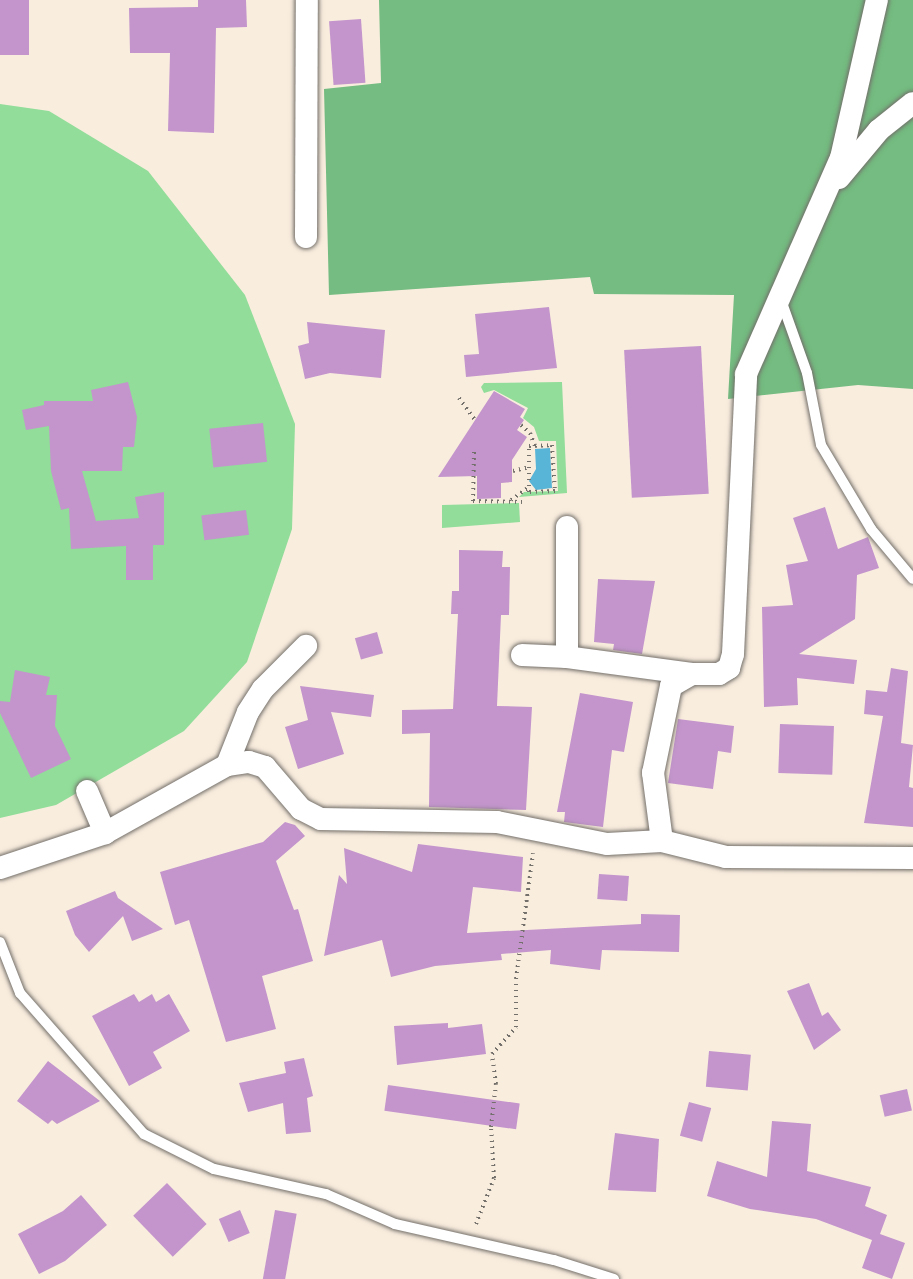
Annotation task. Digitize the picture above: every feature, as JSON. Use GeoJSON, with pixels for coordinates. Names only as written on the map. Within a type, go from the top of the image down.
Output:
{"type":"FeatureCollection","features":[{"type":"Feature","properties":{"kind":"street"},"geometry":{"type":"LineString","coordinates":[[306,237],[307,0]]}},
{"type":"Feature","properties":{"kind":"street"},"geometry":{"type":"LineString","coordinates":[[522,655],[567,657],[692,674],[719,674],[729,668],[733,654],[746,374],[781,300],[842,158],[877,0]]}},
{"type":"Feature","properties":{"kind":"street"},"geometry":{"type":"LineString","coordinates":[[827,192],[879,130],[913,103]]}},
{"type":"Feature","properties":{"kind":"street"},"geometry":{"type":"LineString","coordinates":[[567,527],[567,657]]}},
{"type":"Feature","properties":{"kind":"street"},"geometry":{"type":"LineString","coordinates":[[226,765],[258,697],[306,646]]}},
{"type":"Feature","properties":{"kind":"street"},"geometry":{"type":"LineString","coordinates":[[662,841],[653,773],[671,686],[692,674]]}},
{"type":"Feature","properties":{"kind":"street"},"geometry":{"type":"LineString","coordinates":[[0,868],[105,833],[226,765],[249,762],[265,767],[301,809],[321,819],[497,822],[607,844],[662,841],[726,857],[913,858]]}},
{"type":"Feature","properties":{"kind":"street"},"geometry":{"type":"LineString","coordinates":[[87,791],[105,833]]}},
{"type":"Feature","properties":{"kind":"lane"},"geometry":{"type":"LineString","coordinates":[[781,300],[807,373],[821,445],[871,529],[913,579]]}},
{"type":"Feature","properties":{"kind":"lane"},"geometry":{"type":"LineString","coordinates":[[0,942],[20,993],[144,1134],[214,1169],[326,1194],[396,1224],[554,1260],[614,1279]]}},
{"type":"Feature","properties":{"kind":"path"},"geometry":{"type":"LineString","coordinates":[[459,398],[475,420]]}},
{"type":"Feature","properties":{"kind":"path"},"geometry":{"type":"LineString","coordinates":[[521,425],[530,433],[535,446]]}},
{"type":"Feature","properties":{"kind":"path"},"geometry":{"type":"LineString","coordinates":[[552,445],[555,491],[529,492],[529,446],[535,446],[552,445]]}},
{"type":"Feature","properties":{"kind":"path"},"geometry":{"type":"LineString","coordinates":[[474,452],[473,501],[522,502]]}},
{"type":"Feature","properties":{"kind":"path"},"geometry":{"type":"LineString","coordinates":[[513,471],[530,467]]}},
{"type":"Feature","properties":{"kind":"path"},"geometry":{"type":"LineString","coordinates":[[511,500],[529,487]]}},
{"type":"Feature","properties":{"kind":"path"},"geometry":{"type":"LineString","coordinates":[[468,1242],[494,1178],[491,1127],[496,1084],[492,1054],[516,1027],[523,914],[539,832]]}},
{"type":"Feature","properties":{"kind":"green space"},"geometry":{"type":"Polygon","coordinates":[[[379,0],[913,0],[913,389],[858,385],[728,399],[734,295],[594,294],[590,277],[329,295],[324,89],[381,83],[379,0]]]}},
{"type":"Feature","properties":{"kind":"green space"},"geometry":{"type":"Polygon","coordinates":[[[0,104],[49,111],[148,171],[245,295],[295,424],[292,529],[247,662],[184,731],[56,805],[0,818],[0,104]]]}},
{"type":"Feature","properties":{"kind":"green space"},"geometry":{"type":"Polygon","coordinates":[[[562,382],[567,493],[519,497],[524,492],[558,491],[556,441],[539,441],[534,427],[523,418],[528,408],[494,390],[484,393],[481,387],[484,383],[562,382]]]}},
{"type":"Feature","properties":{"kind":"green space"},"geometry":{"type":"Polygon","coordinates":[[[519,503],[520,522],[442,528],[442,505],[519,503]]]}},
{"type":"Feature","properties":{"kind":"water"},"geometry":{"type":"Polygon","coordinates":[[[550,448],[552,488],[536,490],[529,481],[536,469],[535,449],[550,448]]]}},
{"type":"Feature","properties":{"kind":"building"},"geometry":{"type":"Polygon","coordinates":[[[0,0],[29,0],[29,55],[0,55],[0,0]]]}},
{"type":"Feature","properties":{"kind":"building"},"geometry":{"type":"Polygon","coordinates":[[[198,0],[246,0],[247,27],[216,28],[214,133],[168,131],[170,53],[130,53],[129,8],[198,7],[198,0]]]}},
{"type":"Feature","properties":{"kind":"building"},"geometry":{"type":"Polygon","coordinates":[[[361,19],[365,83],[334,85],[329,21],[361,19]]]}},
{"type":"Feature","properties":{"kind":"building"},"geometry":{"type":"Polygon","coordinates":[[[549,307],[557,368],[466,377],[464,355],[479,354],[475,314],[549,307]]]}},
{"type":"Feature","properties":{"kind":"building"},"geometry":{"type":"Polygon","coordinates":[[[307,322],[385,330],[381,378],[330,373],[305,379],[298,346],[309,343],[307,322]]]}},
{"type":"Feature","properties":{"kind":"building"},"geometry":{"type":"Polygon","coordinates":[[[701,346],[709,494],[632,498],[624,350],[701,346]]]}},
{"type":"Feature","properties":{"kind":"building"},"geometry":{"type":"Polygon","coordinates":[[[128,382],[137,417],[134,447],[123,447],[122,471],[82,471],[96,521],[139,518],[135,497],[164,492],[164,545],[153,545],[153,580],[126,580],[126,546],[71,549],[69,508],[61,510],[51,471],[49,426],[26,430],[22,410],[44,405],[44,401],[93,401],[91,390],[128,382]]]}},
{"type":"Feature","properties":{"kind":"building"},"geometry":{"type":"Polygon","coordinates":[[[494,391],[525,409],[520,417],[524,420],[517,430],[527,437],[512,460],[512,482],[501,483],[501,498],[477,499],[477,476],[438,477],[494,391]]]}},
{"type":"Feature","properties":{"kind":"building"},"geometry":{"type":"Polygon","coordinates":[[[263,423],[267,462],[213,467],[209,429],[263,423]]]}},
{"type":"Feature","properties":{"kind":"building"},"geometry":{"type":"Polygon","coordinates":[[[825,507],[838,549],[868,537],[879,568],[857,575],[855,619],[799,654],[857,660],[854,684],[797,678],[798,705],[764,707],[762,607],[793,605],[786,565],[808,561],[793,518],[825,507]]]}},
{"type":"Feature","properties":{"kind":"building"},"geometry":{"type":"Polygon","coordinates":[[[246,510],[249,535],[204,540],[201,515],[246,510]]]}},
{"type":"Feature","properties":{"kind":"building"},"geometry":{"type":"Polygon","coordinates":[[[459,550],[503,551],[502,567],[510,567],[509,615],[501,615],[497,706],[532,707],[526,810],[429,807],[430,733],[402,734],[402,710],[453,709],[458,614],[451,614],[452,591],[459,591],[459,550]]]}},
{"type":"Feature","properties":{"kind":"building"},"geometry":{"type":"Polygon","coordinates":[[[598,579],[655,581],[642,654],[613,650],[614,644],[594,642],[598,579]]]}},
{"type":"Feature","properties":{"kind":"building"},"geometry":{"type":"Polygon","coordinates":[[[377,632],[383,653],[361,659],[355,638],[377,632]]]}},
{"type":"Feature","properties":{"kind":"building"},"geometry":{"type":"Polygon","coordinates":[[[891,668],[908,671],[901,743],[913,745],[909,787],[913,788],[913,827],[864,823],[883,716],[864,714],[866,690],[887,692],[891,668]]]}},
{"type":"Feature","properties":{"kind":"building"},"geometry":{"type":"Polygon","coordinates":[[[15,670],[50,677],[46,695],[57,695],[55,726],[71,759],[31,778],[0,713],[0,701],[10,702],[15,670]]]}},
{"type":"Feature","properties":{"kind":"building"},"geometry":{"type":"Polygon","coordinates":[[[300,686],[374,695],[371,717],[331,712],[344,754],[298,769],[285,727],[308,720],[300,686]]]}},
{"type":"Feature","properties":{"kind":"building"},"geometry":{"type":"Polygon","coordinates":[[[580,693],[633,702],[624,752],[612,750],[603,827],[564,822],[565,812],[557,812],[580,693]]]}},
{"type":"Feature","properties":{"kind":"building"},"geometry":{"type":"Polygon","coordinates":[[[678,719],[734,726],[731,753],[718,751],[713,789],[668,783],[678,719]]]}},
{"type":"Feature","properties":{"kind":"building"},"geometry":{"type":"Polygon","coordinates":[[[780,724],[834,726],[832,775],[778,773],[780,724]]]}},
{"type":"Feature","properties":{"kind":"building"},"geometry":{"type":"Polygon","coordinates":[[[285,822],[295,825],[305,836],[276,861],[294,910],[298,909],[313,961],[262,976],[276,1029],[226,1042],[189,920],[175,925],[160,872],[263,842],[285,822]]]}},
{"type":"Feature","properties":{"kind":"building"},"geometry":{"type":"Polygon","coordinates":[[[418,844],[523,857],[521,892],[473,887],[467,933],[641,924],[641,914],[680,915],[679,952],[602,950],[600,970],[550,964],[551,950],[501,954],[502,960],[435,966],[391,977],[382,940],[324,956],[339,875],[347,884],[344,848],[412,872],[418,844]]]}},
{"type":"Feature","properties":{"kind":"building"},"geometry":{"type":"Polygon","coordinates":[[[599,874],[629,876],[627,901],[597,899],[599,874]]]}},
{"type":"Feature","properties":{"kind":"building"},"geometry":{"type":"Polygon","coordinates":[[[115,891],[118,898],[163,929],[132,941],[123,916],[89,952],[75,935],[66,911],[115,891]]]}},
{"type":"Feature","properties":{"kind":"building"},"geometry":{"type":"Polygon","coordinates":[[[809,983],[822,1016],[828,1012],[841,1030],[814,1050],[787,991],[809,983]]]}},
{"type":"Feature","properties":{"kind":"building"},"geometry":{"type":"Polygon","coordinates":[[[134,994],[139,1002],[152,994],[156,1002],[169,994],[190,1031],[153,1052],[162,1068],[129,1086],[92,1016],[134,994]]]}},
{"type":"Feature","properties":{"kind":"building"},"geometry":{"type":"Polygon","coordinates":[[[448,1023],[448,1028],[482,1024],[486,1054],[397,1065],[394,1026],[448,1023]]]}},
{"type":"Feature","properties":{"kind":"building"},"geometry":{"type":"Polygon","coordinates":[[[709,1051],[751,1055],[748,1091],[706,1087],[709,1051]]]}},
{"type":"Feature","properties":{"kind":"building"},"geometry":{"type":"Polygon","coordinates":[[[304,1058],[313,1096],[307,1098],[311,1132],[286,1134],[283,1103],[248,1112],[239,1083],[286,1073],[284,1062],[304,1058]]]}},
{"type":"Feature","properties":{"kind":"building"},"geometry":{"type":"Polygon","coordinates":[[[48,1061],[100,1101],[57,1124],[52,1120],[48,1124],[17,1101],[48,1061]]]}},
{"type":"Feature","properties":{"kind":"building"},"geometry":{"type":"Polygon","coordinates":[[[388,1085],[520,1104],[516,1129],[384,1111],[388,1085]]]}},
{"type":"Feature","properties":{"kind":"building"},"geometry":{"type":"Polygon","coordinates":[[[907,1089],[912,1110],[885,1117],[880,1095],[907,1089]]]}},
{"type":"Feature","properties":{"kind":"building"},"geometry":{"type":"Polygon","coordinates":[[[689,1102],[711,1108],[702,1142],[680,1136],[689,1102]]]}},
{"type":"Feature","properties":{"kind":"building"},"geometry":{"type":"Polygon","coordinates":[[[772,1121],[811,1124],[807,1171],[871,1187],[865,1206],[887,1215],[880,1234],[905,1243],[892,1279],[862,1268],[872,1240],[816,1219],[750,1209],[707,1196],[717,1161],[767,1177],[772,1121]]]}},
{"type":"Feature","properties":{"kind":"building"},"geometry":{"type":"Polygon","coordinates":[[[615,1133],[659,1139],[656,1192],[608,1190],[615,1133]]]}},
{"type":"Feature","properties":{"kind":"building"},"geometry":{"type":"Polygon","coordinates":[[[167,1183],[207,1224],[173,1257],[133,1216],[167,1183]]]}},
{"type":"Feature","properties":{"kind":"building"},"geometry":{"type":"Polygon","coordinates":[[[81,1195],[107,1225],[65,1261],[39,1274],[18,1234],[63,1211],[81,1195]]]}},
{"type":"Feature","properties":{"kind":"building"},"geometry":{"type":"Polygon","coordinates":[[[240,1210],[250,1233],[229,1242],[219,1219],[240,1210]]]}},
{"type":"Feature","properties":{"kind":"building"},"geometry":{"type":"Polygon","coordinates":[[[275,1210],[297,1214],[285,1279],[263,1279],[275,1210]]]}}]}
